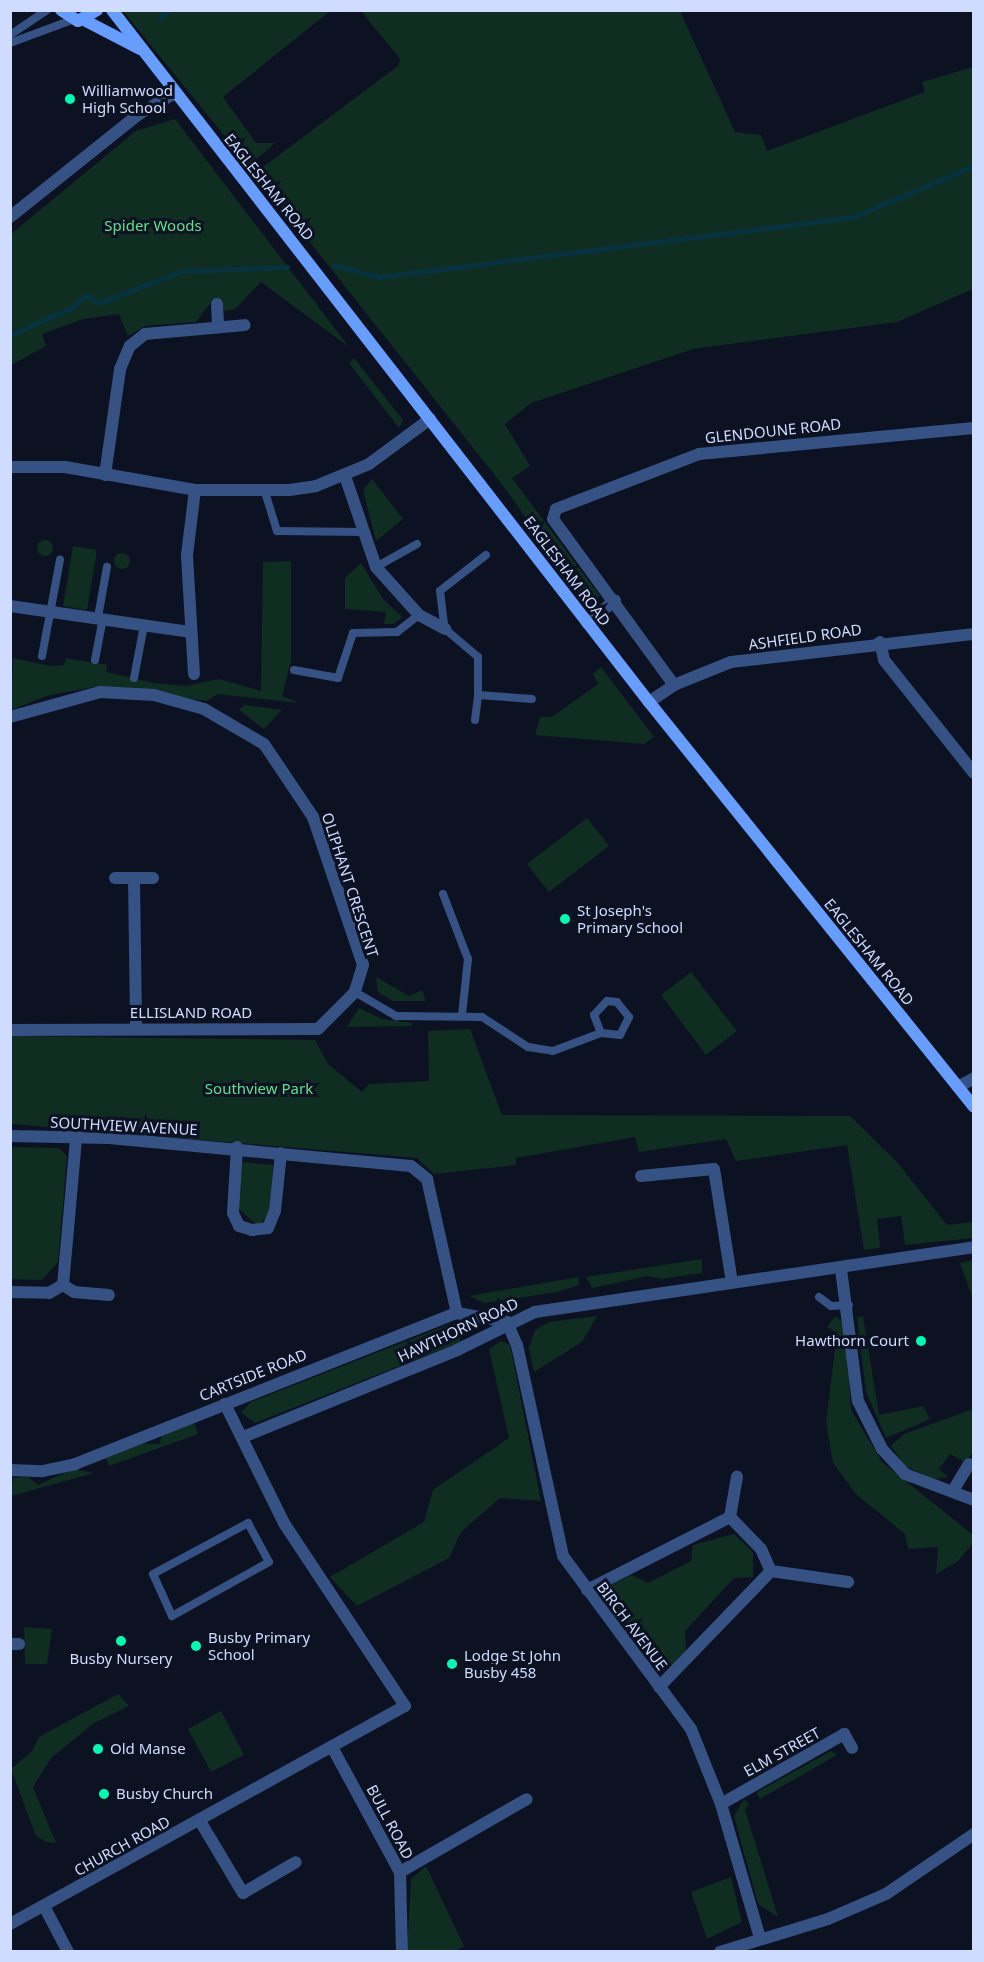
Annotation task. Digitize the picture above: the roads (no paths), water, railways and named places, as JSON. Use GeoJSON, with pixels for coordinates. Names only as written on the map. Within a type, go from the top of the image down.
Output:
{"type":"FeatureCollection","features":[{"type":"Feature","properties":{"kind":"main road","name":"EAGLESHAM ROAD"},"geometry":{"type":"LineString","coordinates":[[61,10],[141,50]]}},
{"type":"Feature","properties":{"kind":"main road"},"geometry":{"type":"LineString","coordinates":[[78,20],[97,10]]}},
{"type":"Feature","properties":{"kind":"main road","name":"EAGLESHAM ROAD"},"geometry":{"type":"LineString","coordinates":[[112,10],[649,702],[974,1107]]}},
{"type":"Feature","properties":{"kind":"street"},"geometry":{"type":"LineString","coordinates":[[10,217],[139,114],[175,93]]}},
{"type":"Feature","properties":{"kind":"street"},"geometry":{"type":"LineString","coordinates":[[217,304],[218,326]]}},
{"type":"Feature","properties":{"kind":"street"},"geometry":{"type":"LineString","coordinates":[[105,475],[120,369],[130,346],[145,334],[245,325]]}},
{"type":"Feature","properties":{"kind":"street"},"geometry":{"type":"LineString","coordinates":[[10,467],[65,467],[195,490],[265,492],[345,476],[430,418]]}},
{"type":"Feature","properties":{"kind":"street","name":"GLENDOUNE ROAD"},"geometry":{"type":"LineString","coordinates":[[674,685],[615,600],[554,519],[556,509],[575,498],[714,451],[974,428]]}},
{"type":"Feature","properties":{"kind":"street"},"geometry":{"type":"LineString","coordinates":[[345,476],[376,567],[419,615],[445,629]]}},
{"type":"Feature","properties":{"kind":"street"},"geometry":{"type":"LineString","coordinates":[[194,674],[187,544],[195,490]]}},
{"type":"Feature","properties":{"kind":"street"},"geometry":{"type":"LineString","coordinates":[[587,623],[615,600]]}},
{"type":"Feature","properties":{"kind":"street"},"geometry":{"type":"LineString","coordinates":[[10,606],[51,610],[191,632]]}},
{"type":"Feature","properties":{"kind":"street","name":"ASHFIELD ROAD"},"geometry":{"type":"LineString","coordinates":[[649,702],[674,685],[731,662],[880,642],[974,634]]}},
{"type":"Feature","properties":{"kind":"street"},"geometry":{"type":"LineString","coordinates":[[880,642],[884,660],[974,773]]}},
{"type":"Feature","properties":{"kind":"street","name":"OLIPHANT CRESCENT"},"geometry":{"type":"LineString","coordinates":[[10,717],[100,692],[154,695],[204,709],[264,744],[313,817],[363,965],[355,992]]}},
{"type":"Feature","properties":{"kind":"street"},"geometry":{"type":"LineString","coordinates":[[114,878],[153,878]]}},
{"type":"Feature","properties":{"kind":"street"},"geometry":{"type":"LineString","coordinates":[[134,878],[136,1028]]}},
{"type":"Feature","properties":{"kind":"street","name":"ELLISLAND ROAD"},"geometry":{"type":"LineString","coordinates":[[10,1030],[318,1029],[355,992]]}},
{"type":"Feature","properties":{"kind":"street"},"geometry":{"type":"LineString","coordinates":[[958,1087],[974,1078]]}},
{"type":"Feature","properties":{"kind":"street","name":"SOUTHVIEW AVENUE"},"geometry":{"type":"LineString","coordinates":[[10,1136],[237,1148],[411,1166],[427,1179],[457,1313]]}},
{"type":"Feature","properties":{"kind":"street"},"geometry":{"type":"LineString","coordinates":[[63,1285],[76,1138]]}},
{"type":"Feature","properties":{"kind":"street"},"geometry":{"type":"LineString","coordinates":[[237,1148],[233,1213],[239,1226],[252,1230],[268,1228],[275,1211],[281,1153]]}},
{"type":"Feature","properties":{"kind":"street"},"geometry":{"type":"LineString","coordinates":[[641,1176],[708,1166],[714,1170],[732,1283]]}},
{"type":"Feature","properties":{"kind":"street","name":"HAWTHORN ROAD"},"geometry":{"type":"LineString","coordinates":[[243,1437],[457,1350],[507,1322],[553,1308],[841,1269],[974,1246]]}},
{"type":"Feature","properties":{"kind":"street"},"geometry":{"type":"LineString","coordinates":[[841,1269],[849,1305],[858,1401],[882,1449],[905,1474],[932,1487],[954,1489],[974,1500]]}},
{"type":"Feature","properties":{"kind":"street"},"geometry":{"type":"LineString","coordinates":[[10,1292],[49,1293],[63,1285]]}},
{"type":"Feature","properties":{"kind":"street"},"geometry":{"type":"LineString","coordinates":[[63,1285],[74,1292],[109,1295]]}},
{"type":"Feature","properties":{"kind":"street"},"geometry":{"type":"LineString","coordinates":[[457,1313],[507,1322]]}},
{"type":"Feature","properties":{"kind":"street","name":"CARTSIDE ROAD"},"geometry":{"type":"LineString","coordinates":[[10,1470],[43,1471],[75,1464],[457,1313]]}},
{"type":"Feature","properties":{"kind":"street","name":"BIRCH AVENUE"},"geometry":{"type":"LineString","coordinates":[[507,1322],[517,1346],[563,1556],[691,1729],[721,1804],[760,1938]]}},
{"type":"Feature","properties":{"kind":"street"},"geometry":{"type":"LineString","coordinates":[[225,1404],[243,1437]]}},
{"type":"Feature","properties":{"kind":"street","name":"CHURCH ROAD"},"geometry":{"type":"LineString","coordinates":[[10,1924],[405,1706],[284,1523],[243,1437]]}},
{"type":"Feature","properties":{"kind":"street"},"geometry":{"type":"LineString","coordinates":[[954,1489],[969,1464]]}},
{"type":"Feature","properties":{"kind":"street"},"geometry":{"type":"LineString","coordinates":[[730,1517],[737,1477]]}},
{"type":"Feature","properties":{"kind":"street"},"geometry":{"type":"LineString","coordinates":[[587,1590],[730,1517]]}},
{"type":"Feature","properties":{"kind":"street"},"geometry":{"type":"LineString","coordinates":[[730,1517],[761,1550],[771,1570]]}},
{"type":"Feature","properties":{"kind":"street"},"geometry":{"type":"LineString","coordinates":[[771,1570],[848,1582]]}},
{"type":"Feature","properties":{"kind":"street"},"geometry":{"type":"LineString","coordinates":[[659,1687],[771,1570]]}},
{"type":"Feature","properties":{"kind":"street","name":"ELM STREET"},"geometry":{"type":"LineString","coordinates":[[721,1804],[844,1734],[852,1748]]}},
{"type":"Feature","properties":{"kind":"street","name":"BULL ROAD"},"geometry":{"type":"LineString","coordinates":[[332,1747],[400,1872],[402,1952]]}},
{"type":"Feature","properties":{"kind":"street"},"geometry":{"type":"LineString","coordinates":[[400,1872],[527,1799]]}},
{"type":"Feature","properties":{"kind":"street"},"geometry":{"type":"LineString","coordinates":[[200,1821],[243,1893],[296,1862]]}},
{"type":"Feature","properties":{"kind":"street"},"geometry":{"type":"LineString","coordinates":[[720,1952],[828,1919],[886,1894],[974,1834]]}},
{"type":"Feature","properties":{"kind":"street"},"geometry":{"type":"LineString","coordinates":[[44,1906],[68,1952]]}},
{"type":"Feature","properties":{"kind":"lane"},"geometry":{"type":"LineString","coordinates":[[10,35],[47,10]]}},
{"type":"Feature","properties":{"kind":"lane"},"geometry":{"type":"LineString","coordinates":[[10,43],[78,20]]}},
{"type":"Feature","properties":{"kind":"lane"},"geometry":{"type":"LineString","coordinates":[[265,492],[277,531],[364,532]]}},
{"type":"Feature","properties":{"kind":"lane"},"geometry":{"type":"LineString","coordinates":[[376,567],[417,544]]}},
{"type":"Feature","properties":{"kind":"lane"},"geometry":{"type":"LineString","coordinates":[[475,720],[478,695],[478,657],[445,629],[440,591],[486,555]]}},
{"type":"Feature","properties":{"kind":"lane"},"geometry":{"type":"LineString","coordinates":[[42,656],[60,560]]}},
{"type":"Feature","properties":{"kind":"lane"},"geometry":{"type":"LineString","coordinates":[[95,660],[107,567]]}},
{"type":"Feature","properties":{"kind":"lane"},"geometry":{"type":"LineString","coordinates":[[294,670],[338,678],[353,633],[397,632],[419,615]]}},
{"type":"Feature","properties":{"kind":"lane"},"geometry":{"type":"LineString","coordinates":[[134,678],[144,624]]}},
{"type":"Feature","properties":{"kind":"lane"},"geometry":{"type":"LineString","coordinates":[[478,695],[532,699]]}},
{"type":"Feature","properties":{"kind":"lane"},"geometry":{"type":"LineString","coordinates":[[443,894],[468,959],[462,1015]]}},
{"type":"Feature","properties":{"kind":"lane"},"geometry":{"type":"LineString","coordinates":[[355,992],[380,1011],[482,1017],[528,1047],[553,1051],[600,1034],[620,1035],[627,1027],[629,1017],[617,1002],[607,1001],[594,1015],[600,1034]]}},
{"type":"Feature","properties":{"kind":"lane"},"geometry":{"type":"LineString","coordinates":[[819,1297],[831,1306],[849,1305]]}},
{"type":"Feature","properties":{"kind":"lane"},"geometry":{"type":"LineString","coordinates":[[248,1523],[269,1562],[172,1616],[153,1574],[248,1523]]}},
{"type":"Feature","properties":{"kind":"waterway"},"geometry":{"type":"LineString","coordinates":[[160,18],[169,10]]}},
{"type":"Feature","properties":{"kind":"waterway"},"geometry":{"type":"LineString","coordinates":[[334,265],[379,277],[853,217],[974,166]]}},
{"type":"Feature","properties":{"kind":"waterway"},"geometry":{"type":"LineString","coordinates":[[10,335],[73,307],[86,295],[99,303],[182,271],[287,267]]}},
{"type":"Feature","properties":{"kind":"place","name":"Williamwood High School"},"geometry":{"type":"Point","coordinates":[70,99]}},
{"type":"Feature","properties":{"kind":"place","name":"St Joseph's Primary School"},"geometry":{"type":"Point","coordinates":[565,919]}},
{"type":"Feature","properties":{"kind":"place","name":"Hawthorn Court"},"geometry":{"type":"Point","coordinates":[921,1341]}},
{"type":"Feature","properties":{"kind":"place","name":"Busby Nursery"},"geometry":{"type":"Point","coordinates":[121,1641]}},
{"type":"Feature","properties":{"kind":"place","name":"Busby Primary School"},"geometry":{"type":"Point","coordinates":[196,1646]}},
{"type":"Feature","properties":{"kind":"place","name":"Lodge St John Busby 458"},"geometry":{"type":"Point","coordinates":[452,1664]}},
{"type":"Feature","properties":{"kind":"place","name":"Old Manse"},"geometry":{"type":"Point","coordinates":[98,1749]}},
{"type":"Feature","properties":{"kind":"place","name":"Busby Church"},"geometry":{"type":"Point","coordinates":[104,1794]}},
{"type":"Feature","properties":{"kind":"park label","name":"Spider Woods"},"geometry":{"type":"Point","coordinates":[153,226]}},
{"type":"Feature","properties":{"kind":"park label","name":"Southview Park"},"geometry":{"type":"Point","coordinates":[259,1089]}}]}
